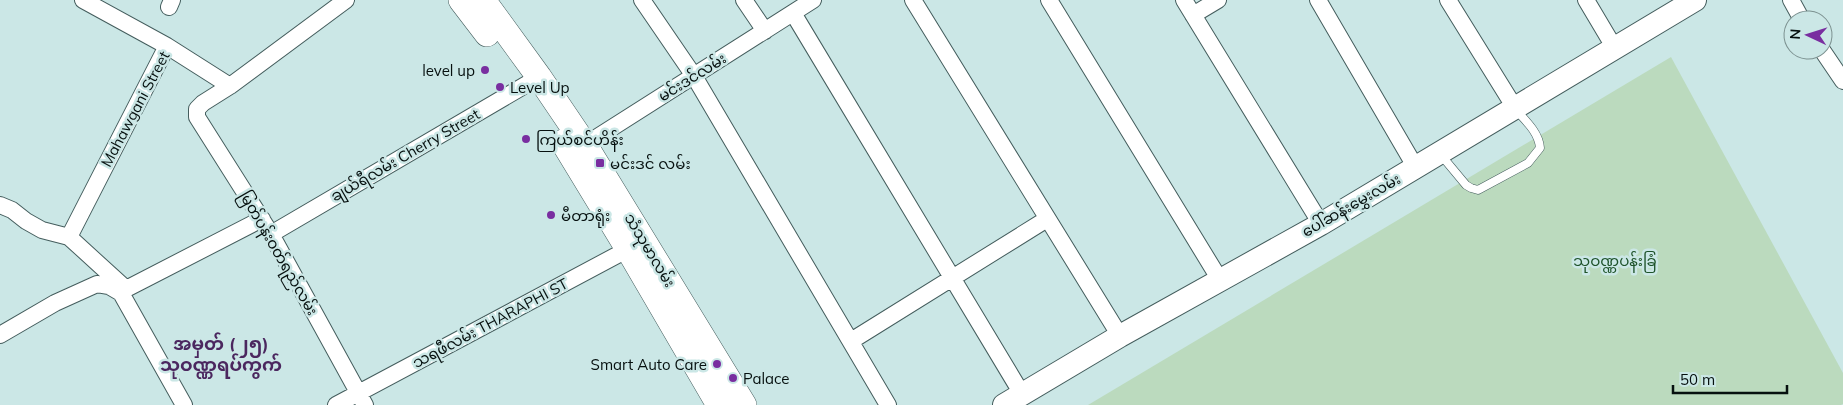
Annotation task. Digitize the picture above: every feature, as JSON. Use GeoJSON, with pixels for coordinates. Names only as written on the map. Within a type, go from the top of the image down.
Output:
{"type":"FeatureCollection","features":[{"type":"Feature","properties":{"kind":"main road","name":"သံသုမာလမ်း"},"geometry":{"type":"LineString","coordinates":[[461,0],[532,81]]}},
{"type":"Feature","properties":{"kind":"main road","name":"သံသုမာလမ်း"},"geometry":{"type":"LineString","coordinates":[[483,0],[532,81],[578,149],[636,245],[744,405]]}},
{"type":"Feature","properties":{"kind":"main road","name":"ပေါ်ဆန်းမွှေးလမ်း"},"geometry":{"type":"LineString","coordinates":[[1013,400],[1120,336],[1416,168],[1614,47],[1695,0]]}},
{"type":"Feature","properties":{"kind":"main road","name":"သံသုမာလမ်း"},"geometry":{"type":"LineString","coordinates":[[636,245],[719,405]]}},
{"type":"Feature","properties":{"kind":"street"},"geometry":{"type":"LineString","coordinates":[[83,0],[167,46]]}},
{"type":"Feature","properties":{"kind":"street"},"geometry":{"type":"LineString","coordinates":[[230,86],[346,0]]}},
{"type":"Feature","properties":{"kind":"street"},"geometry":{"type":"LineString","coordinates":[[642,0],[694,76],[888,405]]}},
{"type":"Feature","properties":{"kind":"street"},"geometry":{"type":"LineString","coordinates":[[744,0],[766,30]]}},
{"type":"Feature","properties":{"kind":"street","name":"မင်းဒင်လမ်း"},"geometry":{"type":"LineString","coordinates":[[578,149],[813,0]]}},
{"type":"Feature","properties":{"kind":"street"},"geometry":{"type":"LineString","coordinates":[[913,0],[1120,336]]}},
{"type":"Feature","properties":{"kind":"street"},"geometry":{"type":"LineString","coordinates":[[1049,0],[1220,280]]}},
{"type":"Feature","properties":{"kind":"street"},"geometry":{"type":"LineString","coordinates":[[1184,0],[1320,224]]}},
{"type":"Feature","properties":{"kind":"street"},"geometry":{"type":"LineString","coordinates":[[1193,15],[1218,0]]}},
{"type":"Feature","properties":{"kind":"street"},"geometry":{"type":"LineString","coordinates":[[1318,0],[1416,168]]}},
{"type":"Feature","properties":{"kind":"street"},"geometry":{"type":"LineString","coordinates":[[1448,0],[1515,108]]}},
{"type":"Feature","properties":{"kind":"street"},"geometry":{"type":"LineString","coordinates":[[1586,0],[1614,47]]}},
{"type":"Feature","properties":{"kind":"street"},"geometry":{"type":"LineString","coordinates":[[793,13],[951,277],[1013,400]]}},
{"type":"Feature","properties":{"kind":"street","name":"Mahawgani Street"},"geometry":{"type":"LineString","coordinates":[[69,238],[167,46],[230,86]]}},
{"type":"Feature","properties":{"kind":"street"},"geometry":{"type":"LineString","coordinates":[[1829,60],[1843,81]]}},
{"type":"Feature","properties":{"kind":"street","name":"ချယ်ရီလမ်း Cherry Street"},"geometry":{"type":"LineString","coordinates":[[270,234],[532,81]]}},
{"type":"Feature","properties":{"kind":"street","name":"မြတ်ပန်းဝတ်ရည်လမ်း"},"geometry":{"type":"LineString","coordinates":[[230,86],[203,103],[197,109],[197,117],[262,219],[362,399]]}},
{"type":"Feature","properties":{"kind":"street"},"geometry":{"type":"LineString","coordinates":[[0,205],[12,210],[42,230],[69,238],[123,291],[184,405]]}},
{"type":"Feature","properties":{"kind":"street"},"geometry":{"type":"LineString","coordinates":[[0,335],[55,303],[97,284],[123,291],[262,219]]}},
{"type":"Feature","properties":{"kind":"street"},"geometry":{"type":"LineString","coordinates":[[851,341],[1047,219]]}},
{"type":"Feature","properties":{"kind":"street","name":"သရဖီလမ်း THARAPHI ST"},"geometry":{"type":"LineString","coordinates":[[336,405],[362,399],[636,245]]}},
{"type":"Feature","properties":{"kind":"lane"},"geometry":{"type":"LineString","coordinates":[[1440,153],[1466,185],[1478,190],[1528,163],[1540,148],[1539,143],[1535,132],[1515,108]]}},
{"type":"Feature","properties":{"kind":"green space","name":"သုဝဏ္ဏပန်းခြံ"},"geometry":{"type":"Polygon","coordinates":[[[1671,57],[1843,373],[1843,404],[1088,405],[1671,57]]]}},
{"type":"Feature","properties":{"kind":"place","name":"level up"},"geometry":{"type":"Point","coordinates":[485,70]}},
{"type":"Feature","properties":{"kind":"place","name":"Level Up"},"geometry":{"type":"Point","coordinates":[500,87]}},
{"type":"Feature","properties":{"kind":"place","name":"ကြယ်စင်ဟိန်း"},"geometry":{"type":"Point","coordinates":[526,139]}},
{"type":"Feature","properties":{"kind":"place","name":"မင်းဒင် လမ်း"},"geometry":{"type":"Point","coordinates":[600,163]}},
{"type":"Feature","properties":{"kind":"place","name":"မီတာရုံး"},"geometry":{"type":"Point","coordinates":[551,215]}},
{"type":"Feature","properties":{"kind":"place","name":"Smart Auto Care"},"geometry":{"type":"Point","coordinates":[717,364]}},
{"type":"Feature","properties":{"kind":"place","name":"Palace"},"geometry":{"type":"Point","coordinates":[733,378]}},
{"type":"Feature","properties":{"kind":"district","name":"အမှတ် (၂၅) သုဝဏ္ဏရပ်ကွက်"},"geometry":{"type":"Point","coordinates":[221,353]}}]}
